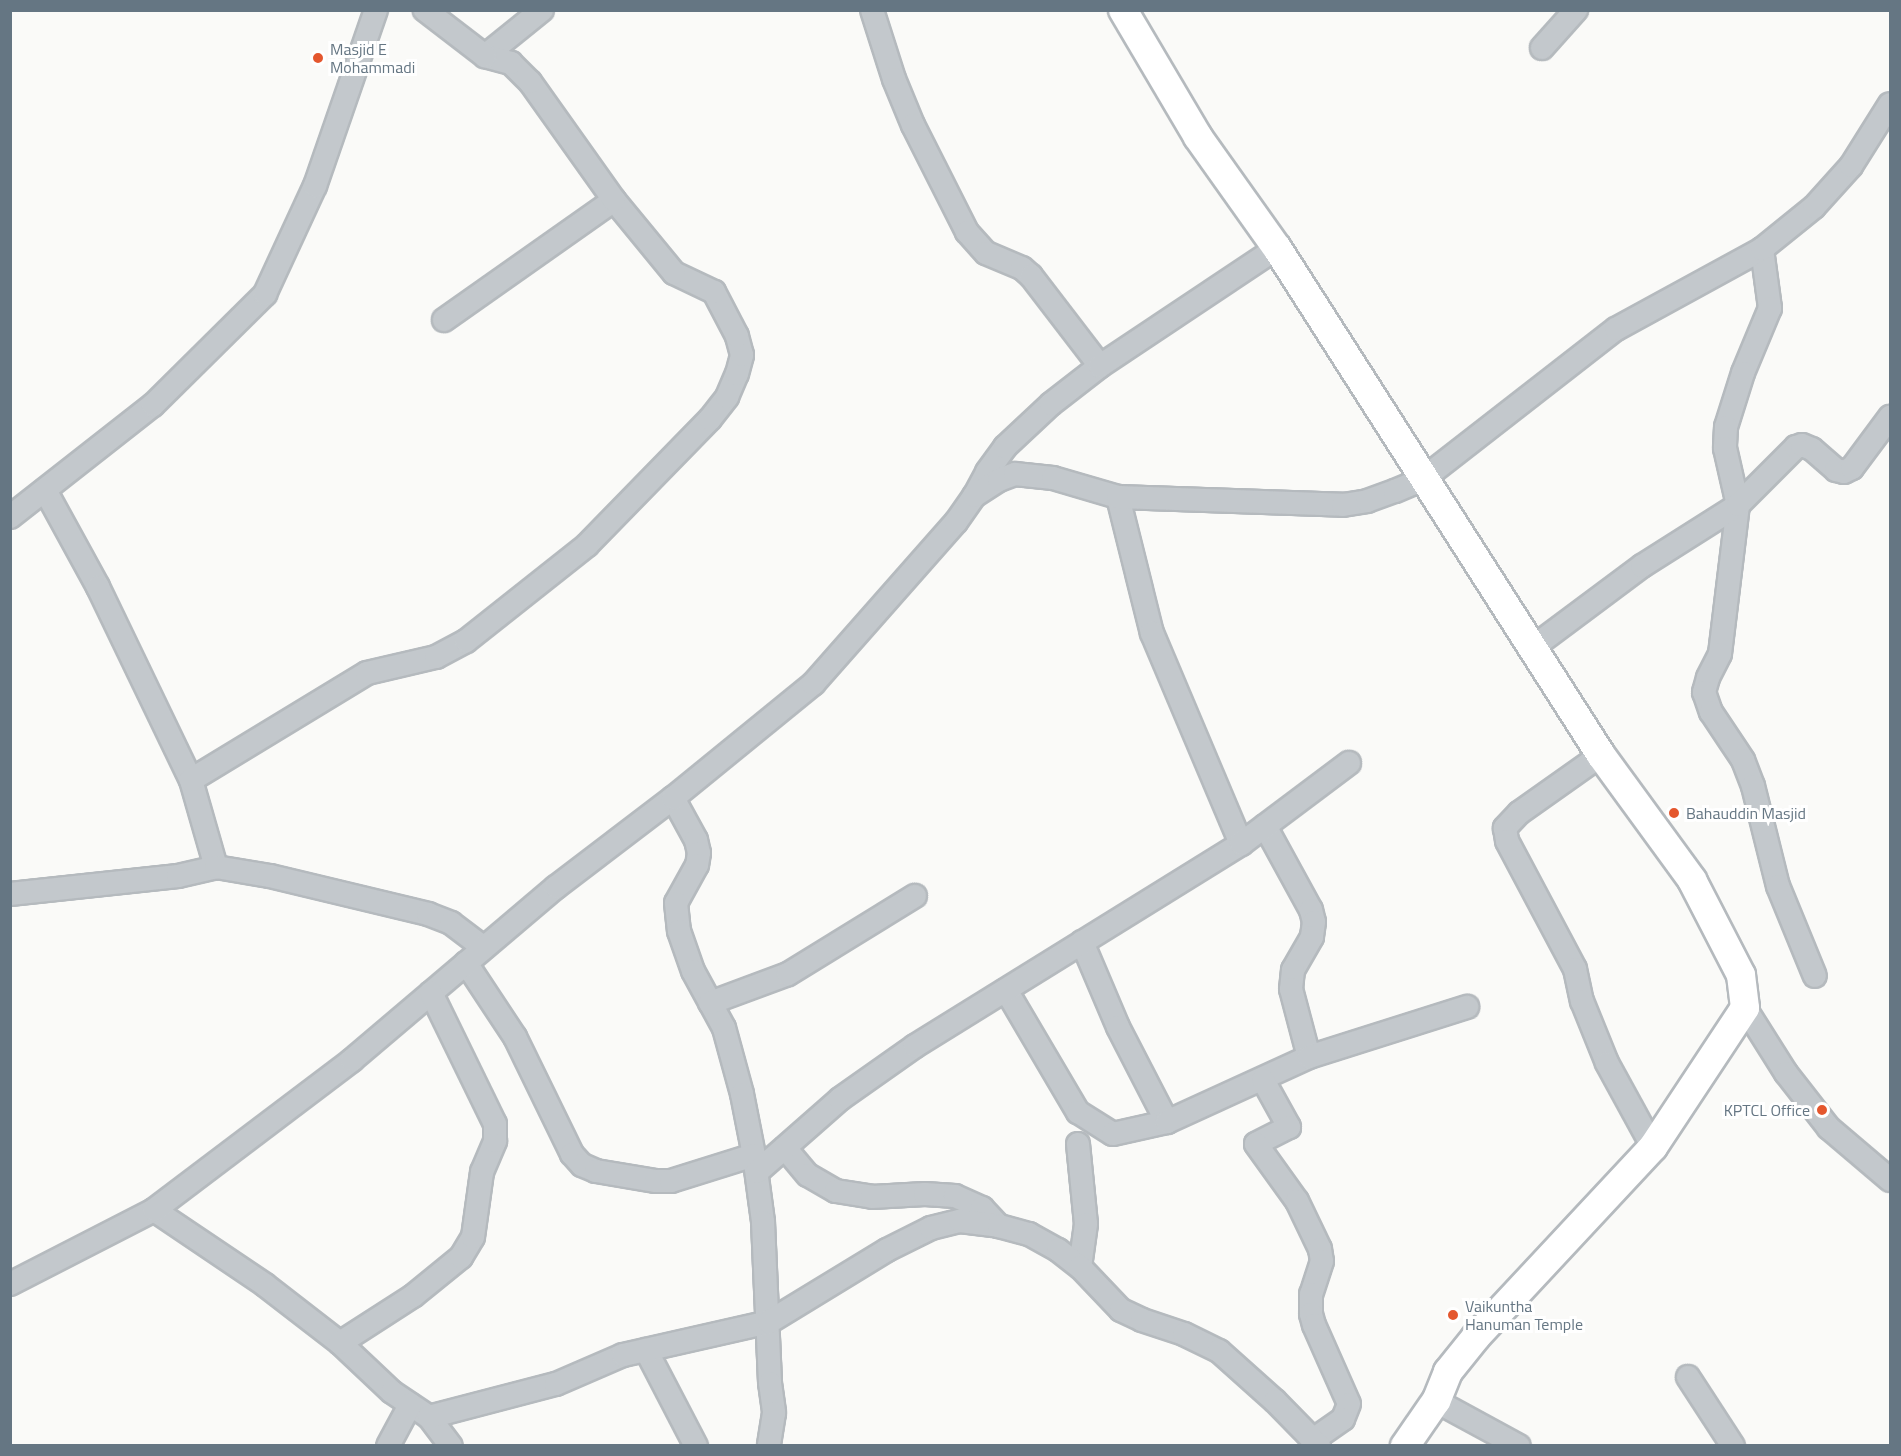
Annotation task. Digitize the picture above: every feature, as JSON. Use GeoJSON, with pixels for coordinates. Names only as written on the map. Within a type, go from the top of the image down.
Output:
{"type":"FeatureCollection","features":[{"type":"Feature","properties":{"kind":"main road"},"geometry":{"type":"LineString","coordinates":[[1123,10],[1198,137],[1278,248],[1600,755],[1692,880],[1741,975],[1745,1008],[1653,1147],[1476,1337],[1448,1372],[1436,1401],[1405,1446]]}},
{"type":"Feature","properties":{"kind":"street"},"geometry":{"type":"LineString","coordinates":[[10,517],[153,405],[265,294],[315,186],[376,10]]}},
{"type":"Feature","properties":{"kind":"street"},"geometry":{"type":"LineString","coordinates":[[191,780],[367,673],[436,657],[466,641],[587,545],[710,419],[727,397],[742,355],[724,309],[714,292],[674,273],[614,200],[530,82],[512,63],[485,56],[425,10]]}},
{"type":"Feature","properties":{"kind":"street"},"geometry":{"type":"LineString","coordinates":[[485,56],[542,10]]}},
{"type":"Feature","properties":{"kind":"street"},"geometry":{"type":"LineString","coordinates":[[872,10],[894,79],[913,125],[967,232],[986,253],[1022,268],[1031,276],[1100,366]]}},
{"type":"Feature","properties":{"kind":"street"},"geometry":{"type":"LineString","coordinates":[[1542,48],[1576,10]]}},
{"type":"Feature","properties":{"kind":"street"},"geometry":{"type":"LineString","coordinates":[[974,496],[1015,474],[1053,478],[1118,497],[1343,505],[1367,501],[1423,478],[1616,329],[1762,249],[1814,207],[1829,191],[1851,166],[1890,104]]}},
{"type":"Feature","properties":{"kind":"street"},"geometry":{"type":"LineString","coordinates":[[444,320],[614,200]]}},
{"type":"Feature","properties":{"kind":"street"},"geometry":{"type":"LineString","coordinates":[[10,1284],[154,1210],[352,1060],[556,887],[672,798],[813,684],[917,567],[974,496],[987,472],[1005,447],[1051,404],[1100,366],[1278,248]]}},
{"type":"Feature","properties":{"kind":"street"},"geometry":{"type":"LineString","coordinates":[[1762,249],[1770,308],[1743,373],[1725,427],[1725,448],[1738,505],[1720,654],[1704,692],[1711,712],[1743,760],[1754,786],[1778,886],[1815,976]]}},
{"type":"Feature","properties":{"kind":"street"},"geometry":{"type":"LineString","coordinates":[[1532,648],[1642,566],[1738,505],[1790,452],[1802,445],[1812,449],[1836,470],[1844,472],[1852,468],[1890,417]]}},
{"type":"Feature","properties":{"kind":"street"},"geometry":{"type":"LineString","coordinates":[[45,490],[98,587],[191,780],[216,867]]}},
{"type":"Feature","properties":{"kind":"street"},"geometry":{"type":"LineString","coordinates":[[1118,497],[1152,633],[1241,844]]}},
{"type":"Feature","properties":{"kind":"street"},"geometry":{"type":"LineString","coordinates":[[1600,755],[1519,813],[1505,828],[1507,841],[1575,969],[1582,1001],[1607,1063],[1653,1147]]}},
{"type":"Feature","properties":{"kind":"street"},"geometry":{"type":"LineString","coordinates":[[466,963],[515,1037],[572,1154],[582,1165],[596,1171],[656,1181],[671,1181],[756,1163],[785,1148],[840,1100],[915,1046],[1241,844],[1349,763]]}},
{"type":"Feature","properties":{"kind":"street"},"geometry":{"type":"LineString","coordinates":[[672,798],[696,840],[699,853],[697,865],[676,903],[679,932],[693,971],[724,1029],[742,1094],[756,1163],[763,1222],[770,1383],[774,1413],[769,1446]]}},
{"type":"Feature","properties":{"kind":"street"},"geometry":{"type":"LineString","coordinates":[[1265,826],[1311,910],[1314,922],[1312,937],[1293,970],[1291,989],[1309,1057]]}},
{"type":"Feature","properties":{"kind":"street"},"geometry":{"type":"LineString","coordinates":[[10,894],[178,876],[216,867],[270,876],[428,914],[451,923],[484,948]]}},
{"type":"Feature","properties":{"kind":"street"},"geometry":{"type":"LineString","coordinates":[[710,1004],[788,974],[915,896]]}},
{"type":"Feature","properties":{"kind":"street"},"geometry":{"type":"LineString","coordinates":[[1082,942],[1118,1027],[1167,1122]]}},
{"type":"Feature","properties":{"kind":"street"},"geometry":{"type":"LineString","coordinates":[[1006,990],[1078,1112],[1113,1134],[1167,1122],[1309,1057],[1467,1007]]}},
{"type":"Feature","properties":{"kind":"street"},"geometry":{"type":"LineString","coordinates":[[340,1343],[421,1289],[461,1257],[473,1237],[482,1172],[495,1141],[495,1124],[431,993]]}},
{"type":"Feature","properties":{"kind":"street"},"geometry":{"type":"LineString","coordinates":[[1745,1008],[1786,1074],[1829,1128],[1890,1180]]}},
{"type":"Feature","properties":{"kind":"street"},"geometry":{"type":"LineString","coordinates":[[429,1417],[556,1383],[623,1355],[769,1322],[887,1250],[931,1228],[960,1221],[999,1226],[1029,1234],[1058,1250],[1080,1267],[1121,1310],[1142,1320],[1184,1334],[1219,1351],[1317,1442],[1343,1419],[1349,1404],[1311,1314],[1311,1294],[1322,1261],[1320,1249],[1297,1201],[1256,1144],[1289,1127],[1263,1080]]}},
{"type":"Feature","properties":{"kind":"street"},"geometry":{"type":"LineString","coordinates":[[1078,1144],[1086,1224],[1080,1267]]}},
{"type":"Feature","properties":{"kind":"street"},"geometry":{"type":"LineString","coordinates":[[785,1148],[808,1175],[836,1191],[872,1197],[925,1194],[955,1196],[982,1208],[999,1226]]}},
{"type":"Feature","properties":{"kind":"street"},"geometry":{"type":"LineString","coordinates":[[154,1210],[265,1285],[340,1343],[392,1392],[429,1417],[451,1446]]}},
{"type":"Feature","properties":{"kind":"street"},"geometry":{"type":"LineString","coordinates":[[646,1350],[696,1446]]}},
{"type":"Feature","properties":{"kind":"street"},"geometry":{"type":"LineString","coordinates":[[1688,1377],[1733,1446]]}},
{"type":"Feature","properties":{"kind":"street"},"geometry":{"type":"LineString","coordinates":[[1436,1401],[1519,1446]]}},
{"type":"Feature","properties":{"kind":"street"},"geometry":{"type":"LineString","coordinates":[[388,1446],[410,1405]]}},
{"type":"Feature","properties":{"kind":"place","name":"Masjid E Mohammadi"},"geometry":{"type":"Point","coordinates":[318,58]}},
{"type":"Feature","properties":{"kind":"place","name":"Bahauddin Masjid"},"geometry":{"type":"Point","coordinates":[1674,813]}},
{"type":"Feature","properties":{"kind":"place","name":"KPTCL Office"},"geometry":{"type":"Point","coordinates":[1822,1110]}},
{"type":"Feature","properties":{"kind":"place","name":"Vaikuntha Hanuman Temple"},"geometry":{"type":"Point","coordinates":[1453,1315]}}]}
